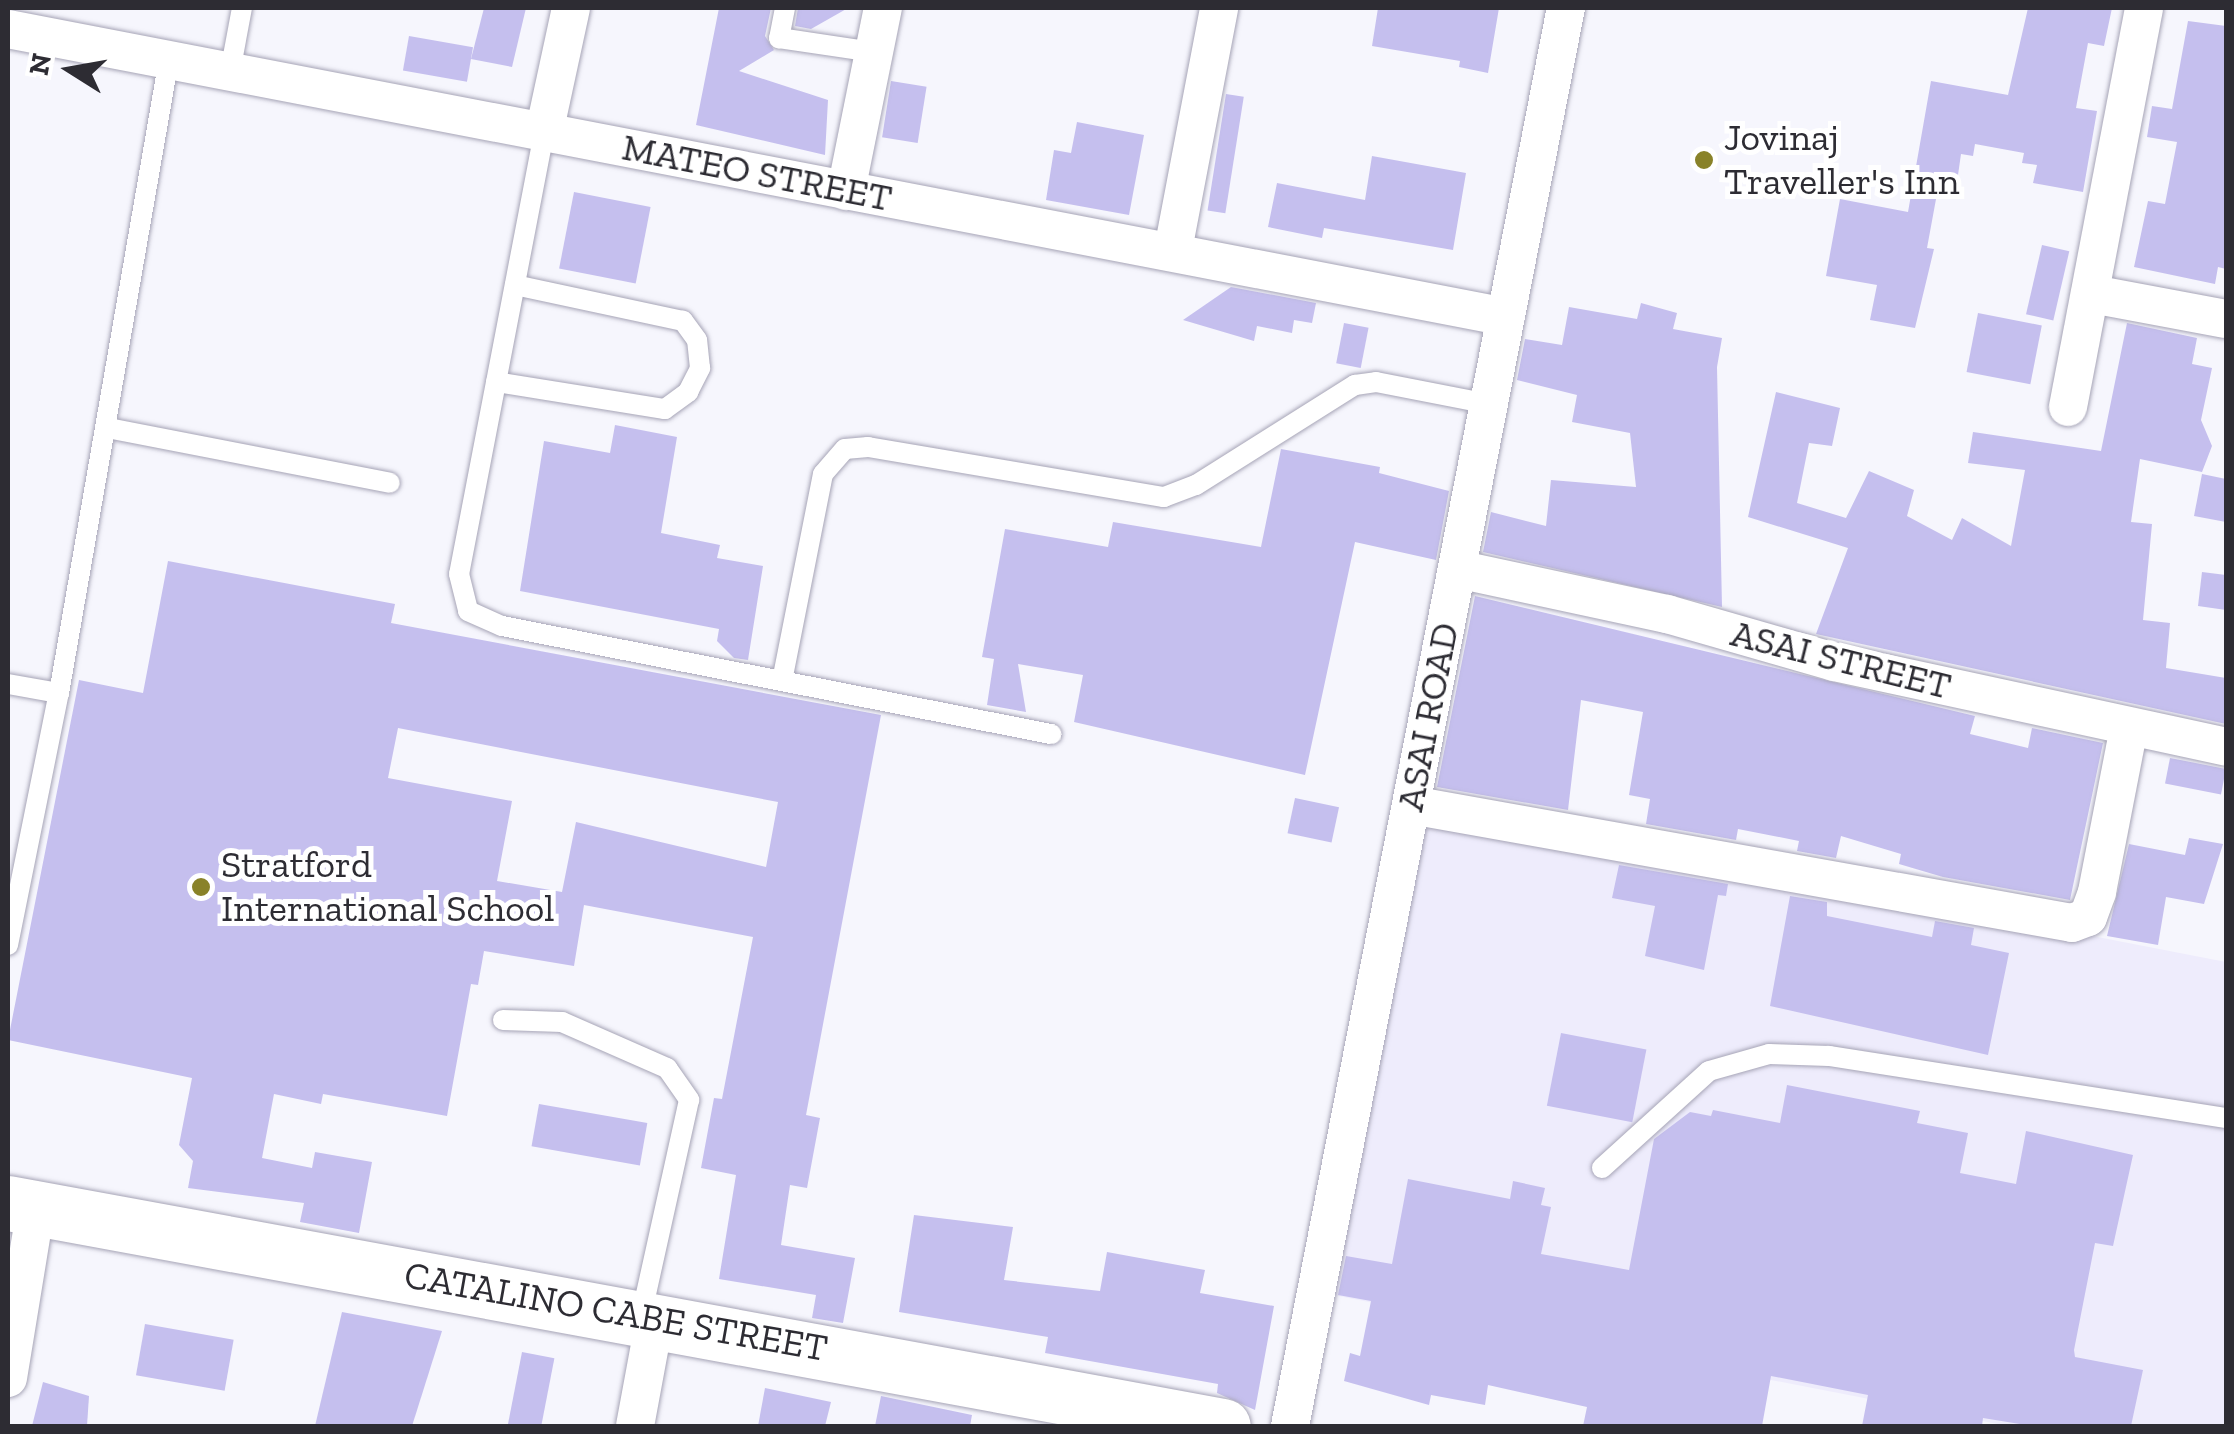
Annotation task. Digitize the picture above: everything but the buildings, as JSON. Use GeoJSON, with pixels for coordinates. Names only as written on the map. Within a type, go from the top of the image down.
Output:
{"type":"FeatureCollection","features":[{"type":"Feature","properties":{"kind":"street"},"geometry":{"type":"LineString","coordinates":[[544,133],[571,8]]}},
{"type":"Feature","properties":{"kind":"street"},"geometry":{"type":"LineString","coordinates":[[846,191],[883,8]]}},
{"type":"Feature","properties":{"kind":"street"},"geometry":{"type":"LineString","coordinates":[[1173,250],[1219,8]]}},
{"type":"Feature","properties":{"kind":"street","name":"ASAI ROAD"},"geometry":{"type":"LineString","coordinates":[[1290,1426],[1566,8]]}},
{"type":"Feature","properties":{"kind":"street"},"geometry":{"type":"LineString","coordinates":[[2068,407],[2144,8]]}},
{"type":"Feature","properties":{"kind":"street","name":"MATEO STREET"},"geometry":{"type":"LineString","coordinates":[[8,29],[1506,317]]}},
{"type":"Feature","properties":{"kind":"street"},"geometry":{"type":"LineString","coordinates":[[2092,294],[2226,319]]}},
{"type":"Feature","properties":{"kind":"street","name":"ASAI STREET"},"geometry":{"type":"LineString","coordinates":[[1457,569],[2226,747]]}},
{"type":"Feature","properties":{"kind":"street"},"geometry":{"type":"LineString","coordinates":[[1411,805],[2072,923],[2088,918],[2097,892],[2129,727]]}},
{"type":"Feature","properties":{"kind":"street"},"geometry":{"type":"LineString","coordinates":[[8,1378],[22,1205]]}},
{"type":"Feature","properties":{"kind":"street","name":"CATALINO CABE STREET"},"geometry":{"type":"LineString","coordinates":[[22,1205],[648,1317],[1223,1426]]}},
{"type":"Feature","properties":{"kind":"street"},"geometry":{"type":"LineString","coordinates":[[635,1426],[648,1317]]}},
{"type":"Feature","properties":{"kind":"lane"},"geometry":{"type":"LineString","coordinates":[[230,72],[242,8]]}},
{"type":"Feature","properties":{"kind":"lane"},"geometry":{"type":"LineString","coordinates":[[785,8],[779,38],[874,52]]}},
{"type":"Feature","properties":{"kind":"lane"},"geometry":{"type":"LineString","coordinates":[[8,945],[60,693],[169,59]]}},
{"type":"Feature","properties":{"kind":"lane"},"geometry":{"type":"LineString","coordinates":[[544,133],[459,574],[468,612],[502,626],[1051,734]]}},
{"type":"Feature","properties":{"kind":"lane"},"geometry":{"type":"LineString","coordinates":[[496,382],[665,409],[688,392],[700,368],[697,340],[683,321],[515,285]]}},
{"type":"Feature","properties":{"kind":"lane"},"geometry":{"type":"LineString","coordinates":[[782,681],[824,474],[845,449],[868,446],[1164,497],[1196,485],[1355,385],[1376,382],[1489,404]]}},
{"type":"Feature","properties":{"kind":"lane"},"geometry":{"type":"LineString","coordinates":[[108,428],[390,483]]}},
{"type":"Feature","properties":{"kind":"lane"},"geometry":{"type":"LineString","coordinates":[[8,684],[60,693]]}},
{"type":"Feature","properties":{"kind":"lane"},"geometry":{"type":"LineString","coordinates":[[503,1020],[562,1022],[667,1068],[689,1100],[648,1317]]}},
{"type":"Feature","properties":{"kind":"lane"},"geometry":{"type":"LineString","coordinates":[[1602,1168],[1709,1070],[1769,1054],[1828,1056],[2226,1118]]}},
{"type":"Feature","properties":{"kind":"shaded area"},"geometry":{"type":"Polygon","coordinates":[[[1421,805],[2226,962],[2226,1426],[2008,1426],[1328,1294],[1421,805]]]}},
{"type":"Feature","properties":{"kind":"place","name":"Jovinaj Traveller's Inn"},"geometry":{"type":"Point","coordinates":[1704,160]}},
{"type":"Feature","properties":{"kind":"place","name":"Stratford International School"},"geometry":{"type":"Point","coordinates":[201,887]}}]}
